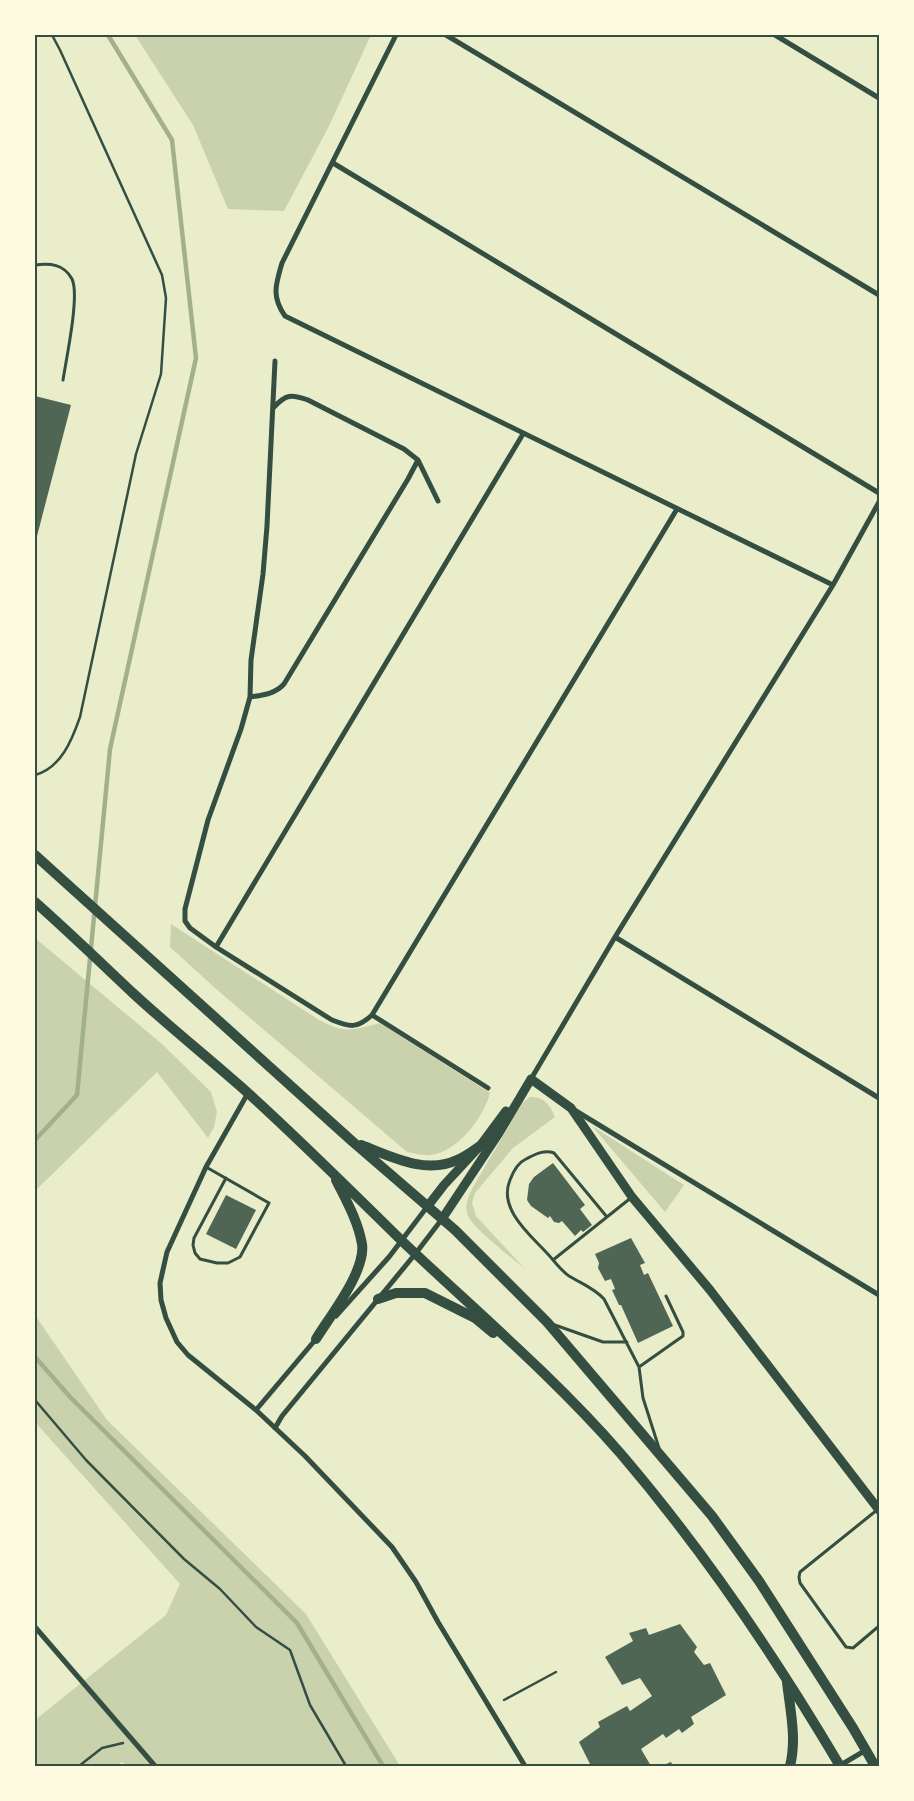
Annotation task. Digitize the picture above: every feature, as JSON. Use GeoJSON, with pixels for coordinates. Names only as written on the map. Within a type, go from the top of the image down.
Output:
{"type":"FeatureCollection","features":[{"type":"Feature","properties":{"kind":"main road"},"geometry":{"type":"LineString","coordinates":[[35,855],[353,1142],[442,1219],[547,1322],[712,1516],[759,1581],[875,1766]]}},
{"type":"Feature","properties":{"kind":"main road"},"geometry":{"type":"LineString","coordinates":[[35,902],[137,997],[248,1093],[402,1240],[514,1343],[583,1412],[622,1456],[707,1562],[741,1608],[787,1678],[840,1766]]}},
{"type":"Feature","properties":{"kind":"main road"},"geometry":{"type":"LineString","coordinates":[[353,1142],[408,1162],[429,1166],[457,1160],[480,1146]]}},
{"type":"Feature","properties":{"kind":"main road"},"geometry":{"type":"LineString","coordinates":[[316,1339],[354,1277],[362,1254],[358,1228],[350,1207],[331,1172]]}},
{"type":"Feature","properties":{"kind":"main road"},"geometry":{"type":"LineString","coordinates":[[378,1299],[396,1293],[426,1293],[475,1318],[548,1377]]}},
{"type":"Feature","properties":{"kind":"main road"},"geometry":{"type":"LineString","coordinates":[[787,1678],[794,1739],[790,1766]]}},
{"type":"Feature","properties":{"kind":"street"},"geometry":{"type":"LineString","coordinates":[[396,35],[282,262],[276,285],[276,300],[285,316],[833,585]]}},
{"type":"Feature","properties":{"kind":"street"},"geometry":{"type":"LineString","coordinates":[[446,35],[879,295]]}},
{"type":"Feature","properties":{"kind":"street"},"geometry":{"type":"LineString","coordinates":[[775,35],[879,98]]}},
{"type":"Feature","properties":{"kind":"street"},"geometry":{"type":"LineString","coordinates":[[333,163],[879,493]]}},
{"type":"Feature","properties":{"kind":"street"},"geometry":{"type":"LineString","coordinates":[[275,361],[266,534],[251,660],[250,697],[241,729],[208,820],[185,909],[185,921],[187,925],[216,947],[332,1020],[353,1027],[363,1024],[372,1015],[677,509]]}},
{"type":"Feature","properties":{"kind":"street"},"geometry":{"type":"LineString","coordinates":[[273,408],[282,398],[297,396],[404,449],[418,460],[438,501]]}},
{"type":"Feature","properties":{"kind":"street"},"geometry":{"type":"LineString","coordinates":[[216,947],[523,434]]}},
{"type":"Feature","properties":{"kind":"street"},"geometry":{"type":"LineString","coordinates":[[250,697],[272,693],[279,690],[284,684],[408,480],[418,460]]}},
{"type":"Feature","properties":{"kind":"street"},"geometry":{"type":"LineString","coordinates":[[275,1428],[282,1416],[442,1219],[500,1133],[615,937],[833,585],[879,502]]}},
{"type":"Feature","properties":{"kind":"street"},"geometry":{"type":"LineString","coordinates":[[615,937],[879,1098]]}},
{"type":"Feature","properties":{"kind":"street"},"geometry":{"type":"LineString","coordinates":[[372,1015],[488,1088]]}},
{"type":"Feature","properties":{"kind":"street"},"geometry":{"type":"LineString","coordinates":[[531,1079],[571,1108],[879,1295]]}},
{"type":"Feature","properties":{"kind":"street"},"geometry":{"type":"LineString","coordinates":[[256,1410],[402,1240],[444,1185],[480,1146],[531,1079]]}},
{"type":"Feature","properties":{"kind":"street"},"geometry":{"type":"LineString","coordinates":[[248,1093],[206,1167],[167,1252],[160,1283],[161,1300],[166,1318],[177,1342],[188,1355],[256,1410],[305,1456],[392,1547],[416,1582],[525,1766]]}},
{"type":"Feature","properties":{"kind":"street"},"geometry":{"type":"LineString","coordinates":[[571,1108],[632,1196],[710,1290],[879,1510]]}},
{"type":"Feature","properties":{"kind":"street"},"geometry":{"type":"LineString","coordinates":[[35,1627],[155,1766]]}},
{"type":"Feature","properties":{"kind":"street"},"geometry":{"type":"LineString","coordinates":[[840,1766],[866,1750]]}},
{"type":"Feature","properties":{"kind":"lane"},"geometry":{"type":"LineString","coordinates":[[35,265],[48,264],[66,270],[74,286],[74,310],[63,380]]}},
{"type":"Feature","properties":{"kind":"lane"},"geometry":{"type":"LineString","coordinates":[[607,1217],[554,1153],[545,1151],[523,1161],[514,1170],[508,1184],[508,1200],[517,1221],[568,1276],[596,1290],[604,1299],[639,1367],[647,1414],[662,1456]]}},
{"type":"Feature","properties":{"kind":"lane"},"geometry":{"type":"LineString","coordinates":[[206,1167],[226,1178],[270,1203],[240,1257],[228,1263],[217,1263],[200,1259],[195,1253],[193,1245],[194,1238],[226,1178]]}},
{"type":"Feature","properties":{"kind":"lane"},"geometry":{"type":"LineString","coordinates":[[553,1260],[632,1196]]}},
{"type":"Feature","properties":{"kind":"lane"},"geometry":{"type":"LineString","coordinates":[[639,1367],[683,1336],[683,1332],[666,1296]]}},
{"type":"Feature","properties":{"kind":"lane"},"geometry":{"type":"LineString","coordinates":[[547,1322],[603,1342],[627,1342]]}},
{"type":"Feature","properties":{"kind":"lane"},"geometry":{"type":"LineString","coordinates":[[879,1510],[800,1572],[799,1577],[800,1583],[846,1647],[853,1648],[879,1626]]}},
{"type":"Feature","properties":{"kind":"path"},"geometry":{"type":"LineString","coordinates":[[35,775],[44,773],[57,762],[73,737],[80,717],[136,454],[161,374],[166,298],[162,275],[52,35]]}},
{"type":"Feature","properties":{"kind":"path"},"geometry":{"type":"LineString","coordinates":[[35,1400],[86,1460],[184,1559],[220,1589],[256,1627],[290,1650],[310,1705],[346,1766]]}},
{"type":"Feature","properties":{"kind":"path"},"geometry":{"type":"LineString","coordinates":[[504,1700],[556,1672]]}},
{"type":"Feature","properties":{"kind":"path"},"geometry":{"type":"LineString","coordinates":[[79,1766],[102,1748],[133,1741]]}},
{"type":"Feature","properties":{"kind":"green space"},"geometry":{"type":"Polygon","coordinates":[[[135,35],[371,35],[329,126],[284,211],[228,209],[193,125],[135,35]]]}},
{"type":"Feature","properties":{"kind":"green space"},"geometry":{"type":"Polygon","coordinates":[[[171,924],[319,1020],[343,1029],[380,1023],[490,1093],[482,1113],[468,1132],[450,1148],[430,1155],[407,1152],[215,988],[170,947],[171,924]]]}},
{"type":"Feature","properties":{"kind":"green space"},"geometry":{"type":"Polygon","coordinates":[[[35,938],[162,1044],[211,1092],[217,1112],[214,1127],[208,1138],[157,1072],[35,1191],[35,938]]]}},
{"type":"Feature","properties":{"kind":"green space"},"geometry":{"type":"Polygon","coordinates":[[[530,1097],[540,1098],[546,1102],[555,1117],[513,1148],[475,1193],[472,1203],[476,1216],[526,1270],[493,1243],[476,1226],[467,1213],[467,1206],[473,1187],[523,1102],[530,1097]]]}},
{"type":"Feature","properties":{"kind":"green space"},"geometry":{"type":"Polygon","coordinates":[[[592,1126],[684,1185],[665,1212],[592,1126]]]}},
{"type":"Feature","properties":{"kind":"green space"},"geometry":{"type":"Polygon","coordinates":[[[35,1315],[107,1420],[306,1614],[400,1766],[126,1766],[122,1762],[117,1766],[35,1766],[35,1720],[166,1615],[180,1584],[35,1422],[35,1315]]]}},
{"type":"Feature","properties":{"kind":"building"},"geometry":{"type":"Polygon","coordinates":[[[35,396],[71,405],[36,540],[35,540],[35,396]]]}},
{"type":"Feature","properties":{"kind":"building"},"geometry":{"type":"Polygon","coordinates":[[[553,1163],[585,1205],[580,1209],[592,1225],[583,1232],[581,1230],[575,1236],[562,1221],[559,1223],[554,1222],[550,1216],[548,1218],[531,1206],[527,1200],[529,1184],[534,1177],[553,1163]]]}},
{"type":"Feature","properties":{"kind":"building"},"geometry":{"type":"Polygon","coordinates":[[[226,1195],[256,1210],[236,1249],[206,1234],[226,1195]]]}},
{"type":"Feature","properties":{"kind":"building"},"geometry":{"type":"Polygon","coordinates":[[[631,1238],[645,1263],[640,1265],[644,1275],[648,1273],[673,1326],[638,1343],[612,1290],[615,1289],[611,1279],[605,1281],[598,1268],[599,1263],[595,1254],[631,1238]]]}},
{"type":"Feature","properties":{"kind":"building"},"geometry":{"type":"Polygon","coordinates":[[[680,1624],[697,1647],[694,1652],[704,1665],[710,1663],[726,1695],[691,1717],[694,1724],[682,1733],[679,1729],[666,1738],[663,1734],[641,1749],[651,1766],[591,1766],[579,1742],[600,1727],[598,1722],[627,1706],[630,1711],[652,1696],[640,1678],[622,1685],[605,1657],[633,1641],[629,1633],[646,1628],[649,1635],[680,1624]]]}},
{"type":"Feature","properties":{"kind":"building"},"geometry":{"type":"Polygon","coordinates":[[[671,1762],[673,1766],[661,1766],[671,1762]]]}},
{"type":"Feature","properties":{"kind":"waterway"},"geometry":{"type":"LineString","coordinates":[[35,1140],[77,1095],[110,749],[196,358],[172,140],[108,35]]}},
{"type":"Feature","properties":{"kind":"waterway"},"geometry":{"type":"LineString","coordinates":[[35,1357],[71,1398],[297,1623],[383,1766]]}}]}
